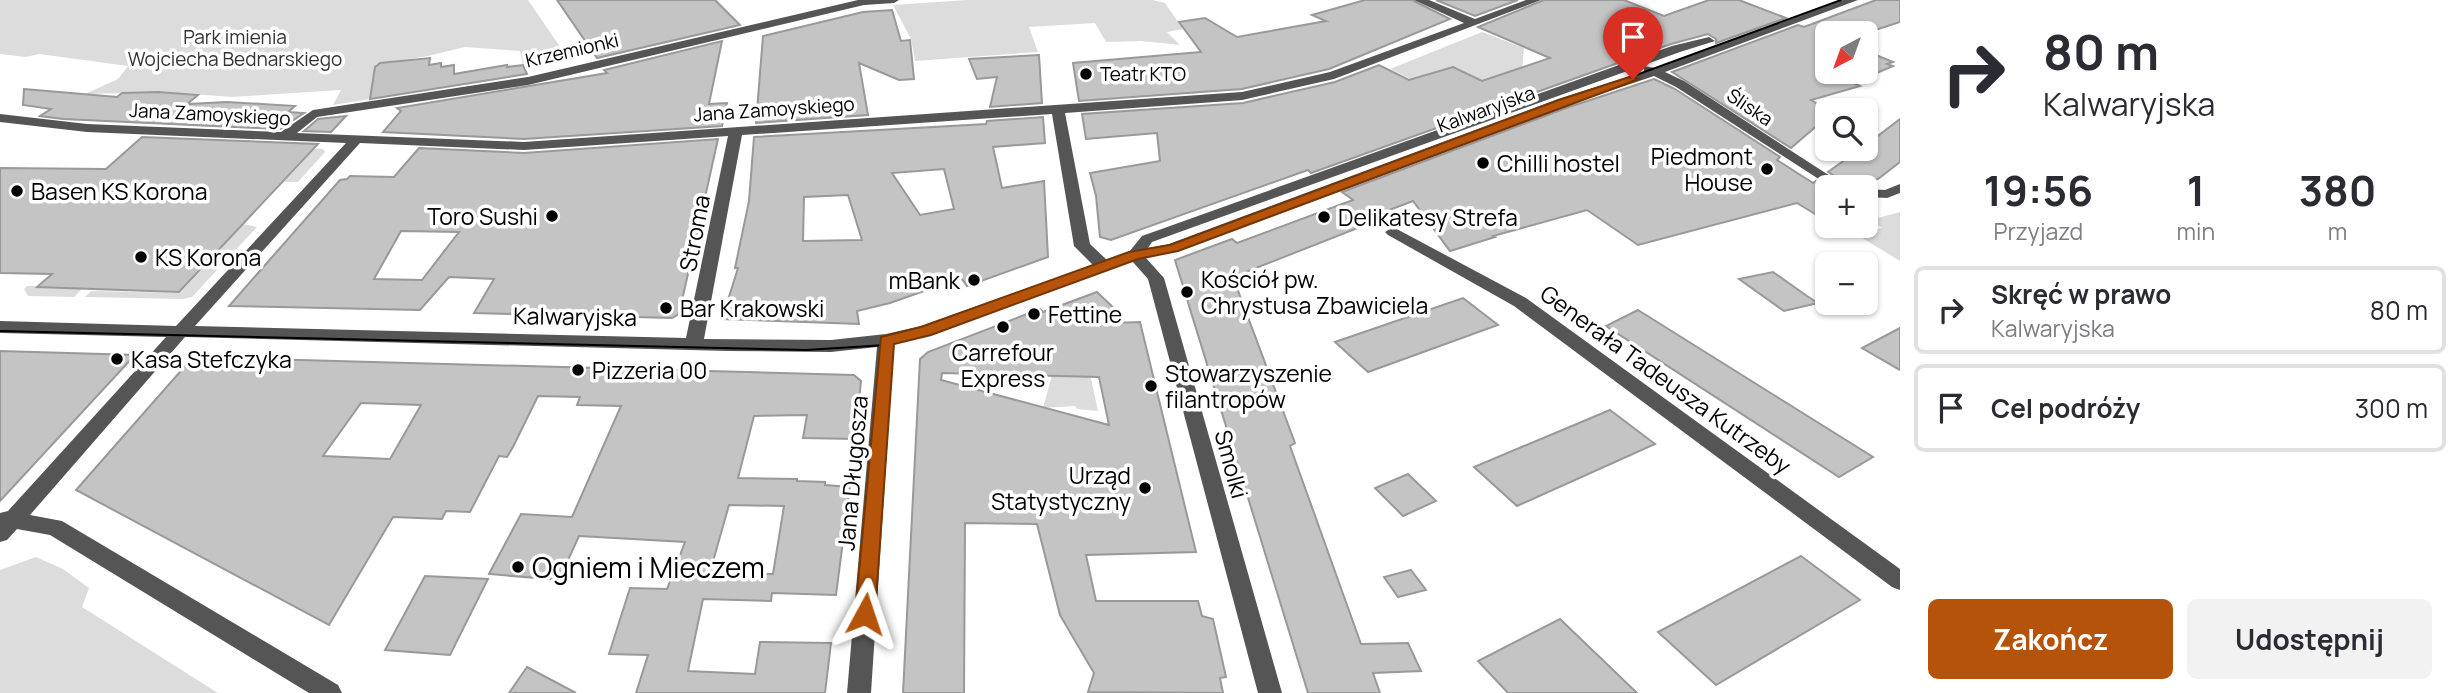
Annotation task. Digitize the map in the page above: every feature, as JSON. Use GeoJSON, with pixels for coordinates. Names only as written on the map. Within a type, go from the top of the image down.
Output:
{"type":"FeatureCollection","features":[{"type":"Feature","properties":{"kind":"street","name":"Krzemionki"},"geometry":{"type":"LineString","coordinates":[[283,137],[313,114],[528,80],[868,1],[894,0]]}},
{"type":"Feature","properties":{"kind":"street"},"geometry":{"type":"LineString","coordinates":[[1419,0],[1475,23]]}},
{"type":"Feature","properties":{"kind":"street","name":"Jana Zamoyskiego"},"geometry":{"type":"LineString","coordinates":[[0,118],[87,128],[524,146],[1242,96],[1289,87],[1369,64],[1536,0]]}},
{"type":"Feature","properties":{"kind":"street","name":"Kalwaryjska"},"geometry":{"type":"LineString","coordinates":[[1135,255],[1147,239],[1675,49],[1700,44],[1821,0]]}},
{"type":"Feature","properties":{"kind":"street","name":"Kalwaryjska"},"geometry":{"type":"LineString","coordinates":[[0,327],[694,344],[831,346],[886,341],[925,331],[1135,255],[1173,248],[1550,107],[1853,0]]}},
{"type":"Feature","properties":{"kind":"street","name":"Śliska"},"geometry":{"type":"LineString","coordinates":[[1636,64],[1680,84],[1820,175]]}},
{"type":"Feature","properties":{"kind":"street"},"geometry":{"type":"LineString","coordinates":[[1058,109],[1082,246],[1104,266]]}},
{"type":"Feature","properties":{"kind":"street","name":"Stroma"},"geometry":{"type":"LineString","coordinates":[[694,344],[736,131]]}},
{"type":"Feature","properties":{"kind":"street"},"geometry":{"type":"LineString","coordinates":[[4,524],[356,140]]}},
{"type":"Feature","properties":{"kind":"street"},"geometry":{"type":"LineString","coordinates":[[1788,155],[1805,151]]}},
{"type":"Feature","properties":{"kind":"street"},"geometry":{"type":"LineString","coordinates":[[1878,194],[1896,195]]}},
{"type":"Feature","properties":{"kind":"street","name":"Generała Tadeusza Kutrzeby"},"geometry":{"type":"LineString","coordinates":[[1393,232],[1520,302],[1900,581]]}},
{"type":"Feature","properties":{"kind":"street","name":"Smolki"},"geometry":{"type":"LineString","coordinates":[[1135,255],[1156,278],[1270,693]]}},
{"type":"Feature","properties":{"kind":"street","name":"Jana Długosza"},"geometry":{"type":"LineString","coordinates":[[859,693],[886,341]]}},
{"type":"Feature","properties":{"kind":"street"},"geometry":{"type":"LineString","coordinates":[[4,524],[55,527],[330,693]]}},
{"type":"Feature","properties":{"kind":"green space","name":"Park imienia Wojciecha Bednarskiego"},"geometry":{"type":"Polygon","coordinates":[[[0,0],[528,0],[567,57],[523,65],[520,51],[465,47],[376,64],[370,99],[333,105],[341,90],[232,97],[164,92],[85,94],[118,79],[128,66],[39,54],[26,57],[0,54],[0,0]]]}},
{"type":"Feature","properties":{"kind":"green space"},"geometry":{"type":"Polygon","coordinates":[[[967,0],[1152,0],[1165,3],[1183,29],[1167,32],[1180,45],[1141,41],[1106,42],[1095,23],[1029,27],[1038,52],[915,61],[911,39],[893,5],[967,0]]]}},
{"type":"Feature","properties":{"kind":"green space"},"geometry":{"type":"Polygon","coordinates":[[[1482,32],[1524,48],[1522,70],[1486,83],[1453,67],[1413,80],[1390,69],[1482,32]]]}},
{"type":"Feature","properties":{"kind":"green space"},"geometry":{"type":"Polygon","coordinates":[[[266,146],[323,149],[325,152],[298,182],[284,182],[307,157],[266,146]]]}},
{"type":"Feature","properties":{"kind":"green space"},"geometry":{"type":"Polygon","coordinates":[[[1900,212],[1900,261],[1862,238],[1878,238],[1878,229],[1882,228],[1878,225],[1878,218],[1900,212]]]}},
{"type":"Feature","properties":{"kind":"green space"},"geometry":{"type":"Polygon","coordinates":[[[243,224],[257,227],[192,297],[85,297],[91,291],[180,293],[243,224]]]}},
{"type":"Feature","properties":{"kind":"green space"},"geometry":{"type":"Polygon","coordinates":[[[27,286],[82,289],[74,297],[28,296],[24,289],[27,286]]]}},
{"type":"Feature","properties":{"kind":"green space"},"geometry":{"type":"Polygon","coordinates":[[[1054,368],[1089,369],[1098,411],[1077,409],[1075,406],[1043,408],[1054,368]]]}},
{"type":"Feature","properties":{"kind":"green space"},"geometry":{"type":"Polygon","coordinates":[[[36,557],[63,569],[89,588],[82,607],[218,693],[0,693],[0,570],[36,557]]]}},
{"type":"Feature","properties":{"kind":"building"},"geometry":{"type":"Polygon","coordinates":[[[557,0],[715,0],[740,25],[597,58],[557,0]]]}},
{"type":"Feature","properties":{"kind":"building"},"geometry":{"type":"Polygon","coordinates":[[[1365,0],[1412,0],[1450,19],[1329,69],[1242,89],[1079,101],[1073,63],[1201,52],[1179,22],[1205,18],[1237,37],[1326,21],[1312,15],[1365,0]]]}},
{"type":"Feature","properties":{"kind":"building"},"geometry":{"type":"Polygon","coordinates":[[[1436,0],[1518,0],[1475,16],[1436,0]]]}},
{"type":"Feature","properties":{"kind":"building"},"geometry":{"type":"Polygon","coordinates":[[[1544,0],[1624,0],[1664,16],[1709,0],[1739,0],[1786,18],[1716,43],[1716,39],[1708,34],[1671,44],[1311,173],[1308,170],[1111,240],[1100,237],[1096,196],[1090,173],[1160,161],[1157,133],[1086,139],[1082,114],[1243,103],[1335,82],[1379,65],[1409,80],[1453,67],[1482,81],[1550,58],[1478,27],[1544,0]]]}},
{"type":"Feature","properties":{"kind":"building"},"geometry":{"type":"Polygon","coordinates":[[[1876,0],[1900,0],[1900,22],[1878,29],[1878,21],[1820,21],[1876,0]]]}},
{"type":"Feature","properties":{"kind":"building"},"geometry":{"type":"Polygon","coordinates":[[[892,10],[901,41],[910,40],[914,79],[899,80],[859,63],[868,115],[756,123],[763,36],[863,12],[892,10]]]}},
{"type":"Feature","properties":{"kind":"building"},"geometry":{"type":"Polygon","coordinates":[[[1815,23],[1815,84],[1860,86],[1811,100],[1815,102],[1815,127],[1791,148],[1672,72],[1798,25],[1804,27],[1815,23]]]}},
{"type":"Feature","properties":{"kind":"building"},"geometry":{"type":"Polygon","coordinates":[[[722,41],[709,104],[727,103],[722,126],[524,139],[383,132],[401,111],[397,108],[607,73],[604,70],[722,41]]]}},
{"type":"Feature","properties":{"kind":"building"},"geometry":{"type":"Polygon","coordinates":[[[1039,55],[1042,103],[990,107],[997,77],[977,79],[969,59],[1039,55]]]}},
{"type":"Feature","properties":{"kind":"building"},"geometry":{"type":"Polygon","coordinates":[[[1878,56],[1893,62],[1887,64],[1893,66],[1878,72],[1878,56]]]}},
{"type":"Feature","properties":{"kind":"building"},"geometry":{"type":"Polygon","coordinates":[[[430,58],[429,65],[454,65],[454,74],[523,65],[527,74],[370,99],[375,67],[380,63],[430,58]]]}},
{"type":"Feature","properties":{"kind":"building"},"geometry":{"type":"Polygon","coordinates":[[[1654,79],[1675,89],[1780,157],[1777,160],[1813,183],[1815,182],[1815,214],[1797,203],[1638,245],[1587,210],[1450,251],[1413,201],[1363,220],[1368,224],[1233,277],[1295,443],[1290,446],[1361,644],[1408,643],[1421,671],[1373,673],[1380,693],[1308,693],[1175,260],[1232,239],[1237,243],[1353,200],[1342,192],[1569,107],[1654,79]]]}},
{"type":"Feature","properties":{"kind":"building"},"geometry":{"type":"Polygon","coordinates":[[[24,89],[117,97],[122,93],[158,92],[198,95],[187,104],[227,102],[295,106],[288,112],[304,113],[280,129],[63,119],[40,116],[51,109],[23,105],[24,89]]]}},
{"type":"Feature","properties":{"kind":"building"},"geometry":{"type":"Polygon","coordinates":[[[346,116],[331,132],[304,131],[318,119],[346,116]]]}},
{"type":"Feature","properties":{"kind":"building"},"geometry":{"type":"Polygon","coordinates":[[[1043,117],[1045,143],[993,147],[1002,188],[1044,181],[1048,257],[967,286],[961,278],[890,303],[857,311],[859,324],[722,319],[738,268],[735,268],[749,201],[754,137],[986,124],[987,121],[1043,117]],[[944,169],[892,173],[920,215],[954,209],[944,169]],[[848,195],[804,197],[803,241],[862,240],[848,195]]]}},
{"type":"Feature","properties":{"kind":"building"},"geometry":{"type":"Polygon","coordinates":[[[1900,119],[1900,162],[1878,179],[1878,175],[1833,175],[1828,172],[1843,161],[1878,161],[1878,136],[1900,119]]]}},
{"type":"Feature","properties":{"kind":"building"},"geometry":{"type":"Polygon","coordinates":[[[142,137],[318,144],[179,292],[37,287],[52,274],[0,273],[0,168],[106,169],[142,137]]]}},
{"type":"Feature","properties":{"kind":"building"},"geometry":{"type":"Polygon","coordinates":[[[718,139],[679,314],[672,318],[474,313],[494,279],[449,277],[420,310],[229,306],[340,180],[350,176],[394,177],[419,148],[524,153],[718,139]],[[401,231],[374,279],[422,280],[459,232],[401,231]]]}},
{"type":"Feature","properties":{"kind":"building"},"geometry":{"type":"Polygon","coordinates":[[[1773,272],[1815,301],[1815,304],[1784,311],[1739,279],[1773,272]]]}},
{"type":"Feature","properties":{"kind":"building"},"geometry":{"type":"Polygon","coordinates":[[[1097,292],[1118,312],[1114,323],[1140,322],[1196,552],[1086,555],[1096,601],[1198,601],[1202,616],[1213,619],[1226,677],[1220,678],[1223,693],[1088,692],[1094,673],[1060,615],[1037,524],[965,523],[964,693],[903,693],[920,359],[928,352],[1040,309],[1043,312],[1097,292]],[[942,373],[941,380],[1109,425],[1099,377],[942,373]]]}},
{"type":"Feature","properties":{"kind":"building"},"geometry":{"type":"Polygon","coordinates":[[[1463,298],[1498,325],[1368,372],[1335,342],[1463,298]]]}},
{"type":"Feature","properties":{"kind":"building"},"geometry":{"type":"Polygon","coordinates":[[[1638,310],[1873,457],[1839,477],[1606,326],[1638,310]]]}},
{"type":"Feature","properties":{"kind":"building"},"geometry":{"type":"Polygon","coordinates":[[[1900,328],[1900,370],[1862,348],[1900,328]]]}},
{"type":"Feature","properties":{"kind":"building"},"geometry":{"type":"Polygon","coordinates":[[[0,351],[135,355],[0,501],[0,351]]]}},
{"type":"Feature","properties":{"kind":"building"},"geometry":{"type":"Polygon","coordinates":[[[193,357],[854,375],[861,381],[855,439],[803,438],[807,415],[754,416],[738,478],[797,479],[850,487],[836,595],[772,593],[771,601],[703,599],[688,671],[755,674],[760,642],[831,643],[825,693],[636,693],[648,655],[609,654],[630,588],[667,589],[685,542],[579,536],[559,580],[489,574],[521,514],[572,517],[621,406],[577,405],[580,397],[538,396],[513,447],[507,457],[499,456],[470,512],[446,511],[442,519],[393,517],[329,625],[76,490],[193,357]],[[361,403],[323,456],[390,459],[421,405],[361,403]],[[729,505],[710,572],[773,574],[784,506],[729,505]]]}},
{"type":"Feature","properties":{"kind":"building"},"geometry":{"type":"Polygon","coordinates":[[[1610,410],[1655,444],[1517,506],[1474,467],[1610,410]]]}},
{"type":"Feature","properties":{"kind":"building"},"geometry":{"type":"Polygon","coordinates":[[[1408,474],[1436,501],[1403,516],[1375,488],[1408,474]]]}},
{"type":"Feature","properties":{"kind":"building"},"geometry":{"type":"Polygon","coordinates":[[[1801,556],[1860,600],[1716,685],[1658,632],[1801,556]]]}},
{"type":"Feature","properties":{"kind":"building"},"geometry":{"type":"Polygon","coordinates":[[[1411,570],[1426,590],[1398,597],[1384,577],[1411,570]]]}},
{"type":"Feature","properties":{"kind":"building"},"geometry":{"type":"Polygon","coordinates":[[[425,576],[488,579],[450,655],[385,650],[425,576]]]}},
{"type":"Feature","properties":{"kind":"building"},"geometry":{"type":"Polygon","coordinates":[[[1560,619],[1637,693],[1508,693],[1478,661],[1560,619]]]}},
{"type":"Feature","properties":{"kind":"building"},"geometry":{"type":"Polygon","coordinates":[[[527,667],[576,693],[509,693],[527,667]]]}},
{"type":"Feature","properties":{"kind":"tram line"},"geometry":{"type":"LineString","coordinates":[[0,331],[806,350],[886,345],[928,334],[1841,0]]}},
{"type":"Feature","properties":{"kind":"place","name":"Teatr KTO"},"geometry":{"type":"Point","coordinates":[1086,74]}},
{"type":"Feature","properties":{"kind":"place","name":"Chilli hostel"},"geometry":{"type":"Point","coordinates":[1483,163]}},
{"type":"Feature","properties":{"kind":"place","name":"Piedmont House"},"geometry":{"type":"Point","coordinates":[1767,169]}},
{"type":"Feature","properties":{"kind":"place","name":"Basen KS Korona"},"geometry":{"type":"Point","coordinates":[17,191]}},
{"type":"Feature","properties":{"kind":"place","name":"Toro Sushi"},"geometry":{"type":"Point","coordinates":[552,216]}},
{"type":"Feature","properties":{"kind":"place","name":"Delikatesy Strefa"},"geometry":{"type":"Point","coordinates":[1324,217]}},
{"type":"Feature","properties":{"kind":"place","name":"KS Korona"},"geometry":{"type":"Point","coordinates":[141,257]}},
{"type":"Feature","properties":{"kind":"place","name":"mBank"},"geometry":{"type":"Point","coordinates":[974,280]}},
{"type":"Feature","properties":{"kind":"place","name":"Kościół pw. Chrystusa Zbawiciela"},"geometry":{"type":"Point","coordinates":[1187,292]}},
{"type":"Feature","properties":{"kind":"place","name":"Bar Krakowski"},"geometry":{"type":"Point","coordinates":[666,308]}},
{"type":"Feature","properties":{"kind":"place","name":"Fettine"},"geometry":{"type":"Point","coordinates":[1034,314]}},
{"type":"Feature","properties":{"kind":"place","name":"Carrefour Express"},"geometry":{"type":"Point","coordinates":[1003,327]}},
{"type":"Feature","properties":{"kind":"place","name":"Kasa Stefczyka"},"geometry":{"type":"Point","coordinates":[117,359]}},
{"type":"Feature","properties":{"kind":"place","name":"Pizzeria 00"},"geometry":{"type":"Point","coordinates":[578,370]}},
{"type":"Feature","properties":{"kind":"place","name":"Stowarzyszenie filantropów"},"geometry":{"type":"Point","coordinates":[1151,386]}},
{"type":"Feature","properties":{"kind":"place","name":"Urząd Statystyczny"},"geometry":{"type":"Point","coordinates":[1145,488]}},
{"type":"Feature","properties":{"kind":"place","name":"Ogniem i Mieczem"},"geometry":{"type":"Point","coordinates":[518,567]}},
{"type":"Feature","properties":{"kind":"route"},"geometry":{"type":"LineString","coordinates":[[865,614],[886,341],[925,331],[1135,255],[1173,248],[1563,102],[1633,79]]}}]}
